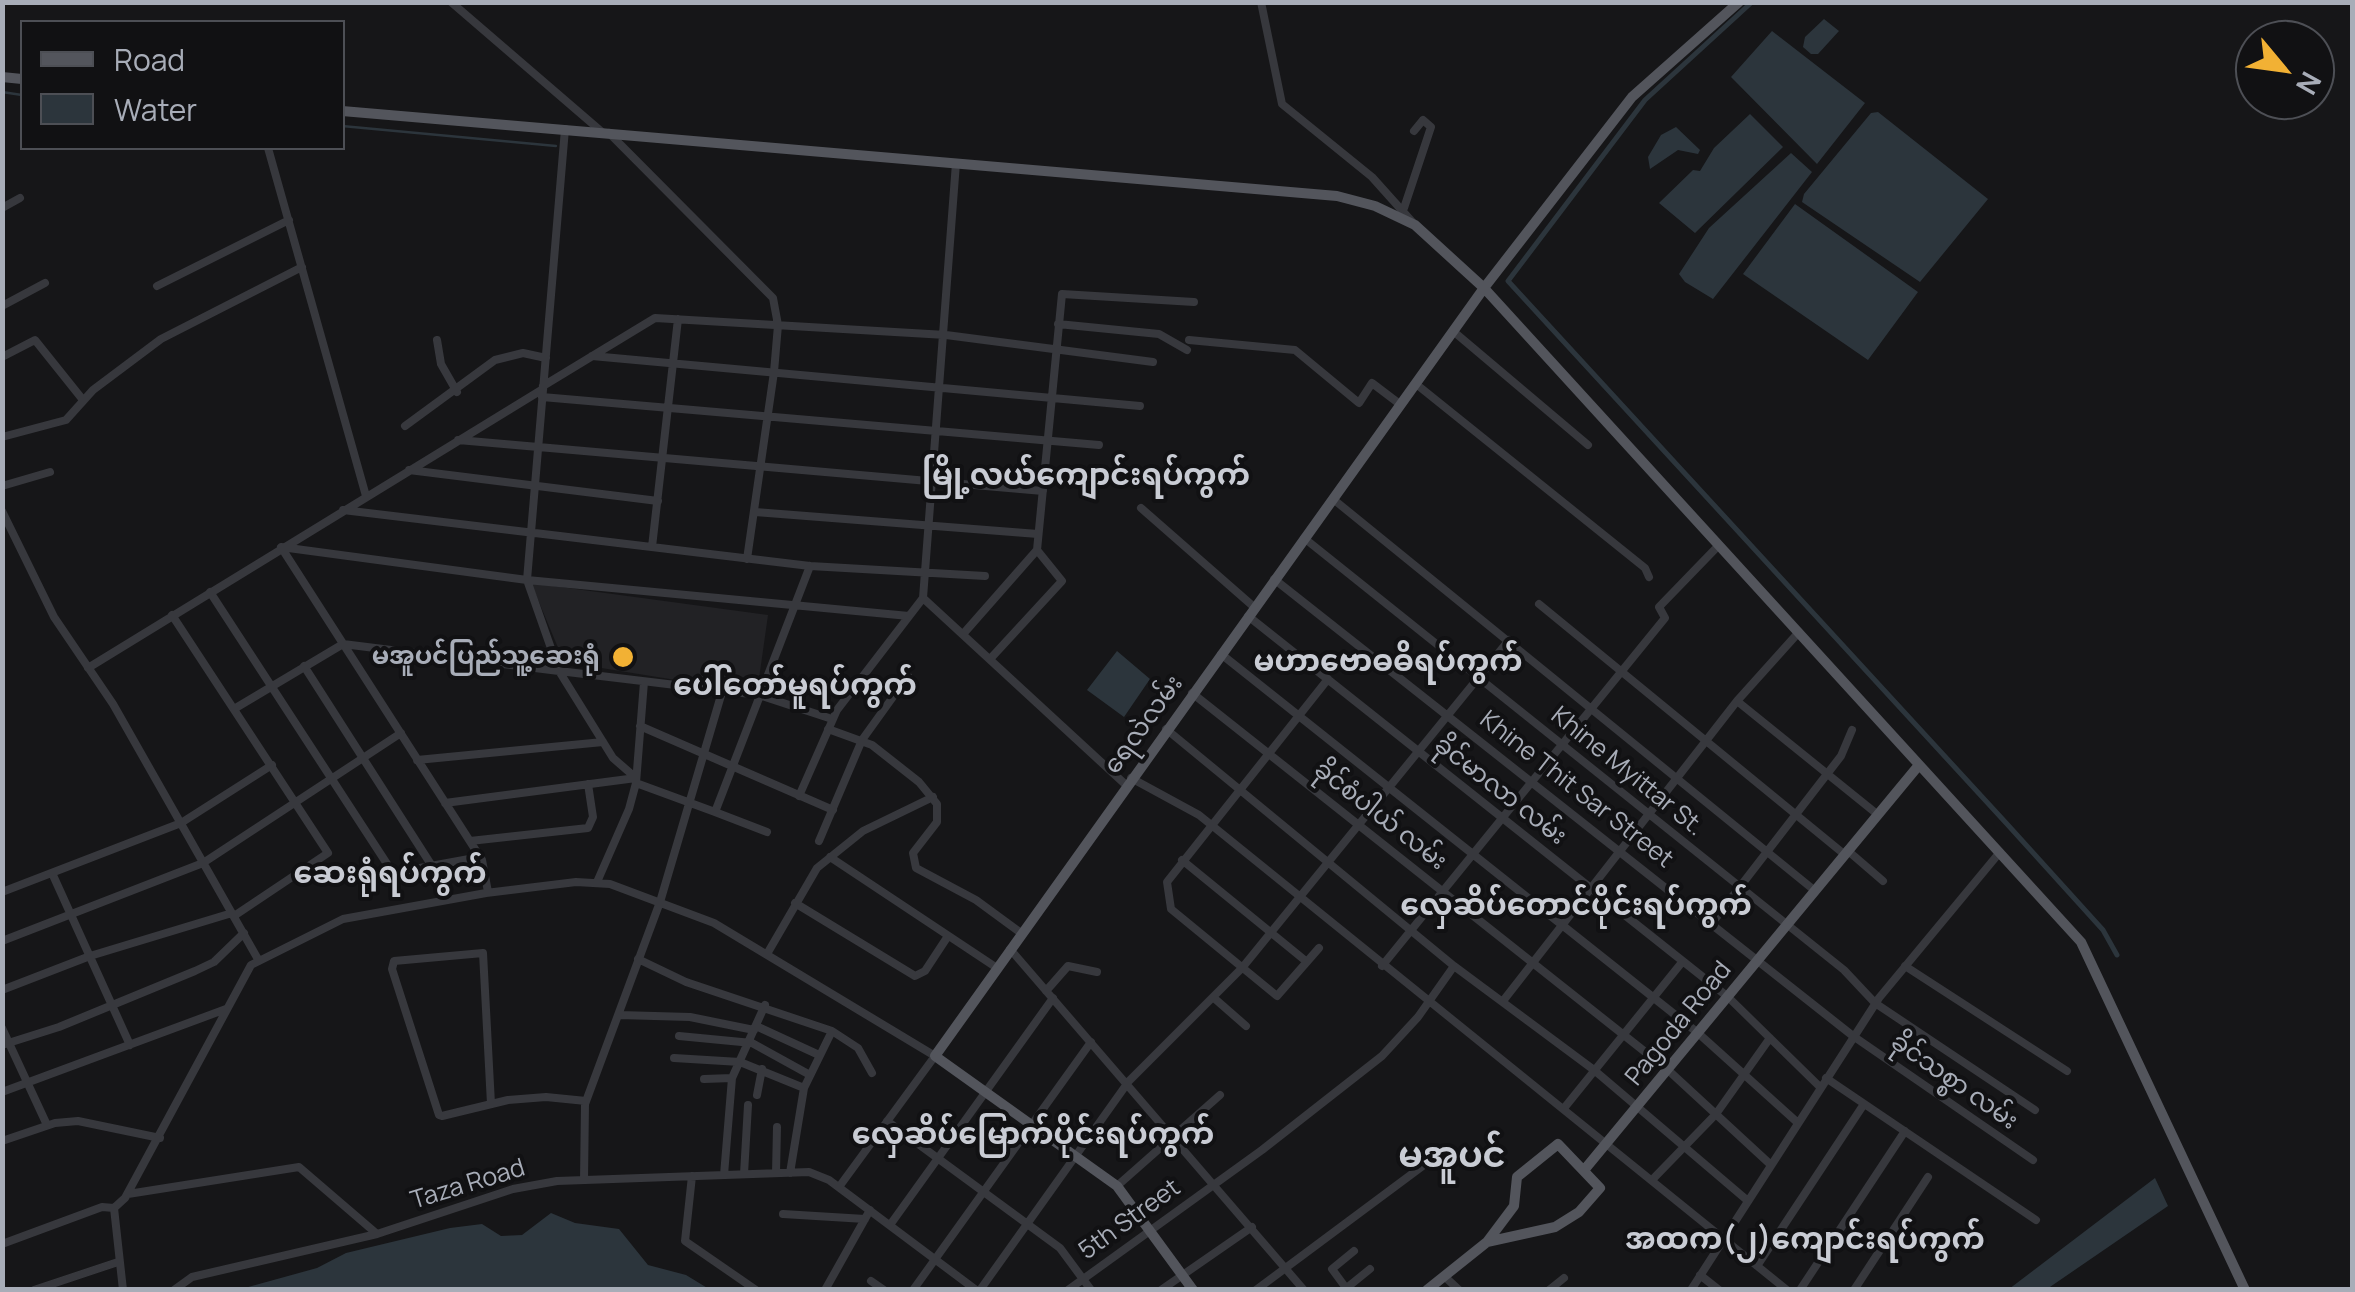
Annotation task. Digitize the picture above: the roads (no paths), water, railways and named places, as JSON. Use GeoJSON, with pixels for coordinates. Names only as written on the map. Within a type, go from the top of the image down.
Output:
{"type":"FeatureCollection","features":[{"type":"Feature","properties":{"kind":"main road","name":"ရေလဲလမ်း"},"geometry":{"type":"LineString","coordinates":[[935,1056],[1493,276],[1632,97],[1739,2]]}},
{"type":"Feature","properties":{"kind":"main road"},"geometry":{"type":"LineString","coordinates":[[345,111],[1338,196],[1374,206],[1415,225],[1484,288],[2000,852],[2093,961],[2245,1290]]}},
{"type":"Feature","properties":{"kind":"main road"},"geometry":{"type":"LineString","coordinates":[[1470,274],[1493,276]]}},
{"type":"Feature","properties":{"kind":"main road"},"geometry":{"type":"LineString","coordinates":[[1470,274],[1476,299]]}},
{"type":"Feature","properties":{"kind":"main road","name":"Pagoda Road"},"geometry":{"type":"LineString","coordinates":[[1584,1169],[1919,765]]}},
{"type":"Feature","properties":{"kind":"main road"},"geometry":{"type":"LineString","coordinates":[[935,1056],[1116,1186],[1193,1290]]}},
{"type":"Feature","properties":{"kind":"main road"},"geometry":{"type":"LineString","coordinates":[[1426,1290],[1487,1242],[1514,1206],[1517,1177],[1558,1144],[1601,1190],[1579,1212],[1555,1227],[1487,1242]]}},
{"type":"Feature","properties":{"kind":"street"},"geometry":{"type":"LineString","coordinates":[[452,2],[606,132],[773,298],[778,326],[774,372],[747,558]]}},
{"type":"Feature","properties":{"kind":"street"},"geometry":{"type":"LineString","coordinates":[[1261,2],[1282,104],[1404,208],[1415,225]]}},
{"type":"Feature","properties":{"kind":"street"},"geometry":{"type":"LineString","coordinates":[[1404,208],[1431,127],[1423,120],[1414,130]]}},
{"type":"Feature","properties":{"kind":"street"},"geometry":{"type":"LineString","coordinates":[[565,129],[526,580],[559,671],[613,758],[636,781],[768,832]]}},
{"type":"Feature","properties":{"kind":"street"},"geometry":{"type":"LineString","coordinates":[[269,150],[366,496]]}},
{"type":"Feature","properties":{"kind":"street"},"geometry":{"type":"LineString","coordinates":[[799,796],[832,719],[923,598],[946,336],[956,164]]}},
{"type":"Feature","properties":{"kind":"street"},"geometry":{"type":"LineString","coordinates":[[2,208],[20,198]]}},
{"type":"Feature","properties":{"kind":"street"},"geometry":{"type":"LineString","coordinates":[[157,286],[289,220]]}},
{"type":"Feature","properties":{"kind":"street"},"geometry":{"type":"LineString","coordinates":[[2,438],[66,420],[83,400],[134,357],[190,320],[302,268]]}},
{"type":"Feature","properties":{"kind":"street"},"geometry":{"type":"LineString","coordinates":[[2,306],[45,282]]}},
{"type":"Feature","properties":{"kind":"street"},"geometry":{"type":"LineString","coordinates":[[964,633],[1037,550],[1064,292],[1194,302]]}},
{"type":"Feature","properties":{"kind":"street"},"geometry":{"type":"LineString","coordinates":[[88,668],[655,318],[946,336],[1152,362]]}},
{"type":"Feature","properties":{"kind":"street"},"geometry":{"type":"LineString","coordinates":[[652,547],[678,319]]}},
{"type":"Feature","properties":{"kind":"street"},"geometry":{"type":"LineString","coordinates":[[1058,324],[1159,334],[1188,345],[1296,350],[1359,404],[1372,383],[1400,405]]}},
{"type":"Feature","properties":{"kind":"street"},"geometry":{"type":"LineString","coordinates":[[1453,331],[1588,445]]}},
{"type":"Feature","properties":{"kind":"street"},"geometry":{"type":"LineString","coordinates":[[2,357],[34,340],[83,400]]}},
{"type":"Feature","properties":{"kind":"street"},"geometry":{"type":"LineString","coordinates":[[436,340],[442,364],[457,392]]}},
{"type":"Feature","properties":{"kind":"street"},"geometry":{"type":"LineString","coordinates":[[405,426],[457,392],[496,360],[523,353],[546,358]]}},
{"type":"Feature","properties":{"kind":"street"},"geometry":{"type":"LineString","coordinates":[[592,356],[1140,406]]}},
{"type":"Feature","properties":{"kind":"street"},"geometry":{"type":"LineString","coordinates":[[1416,384],[1645,568],[1649,576]]}},
{"type":"Feature","properties":{"kind":"street"},"geometry":{"type":"LineString","coordinates":[[543,390],[668,409],[1099,445]]}},
{"type":"Feature","properties":{"kind":"street"},"geometry":{"type":"LineString","coordinates":[[458,440],[1043,491]]}},
{"type":"Feature","properties":{"kind":"street"},"geometry":{"type":"LineString","coordinates":[[408,470],[658,501]]}},
{"type":"Feature","properties":{"kind":"street"},"geometry":{"type":"LineString","coordinates":[[2,486],[50,472]]}},
{"type":"Feature","properties":{"kind":"street"},"geometry":{"type":"LineString","coordinates":[[1333,498],[1814,890]]}},
{"type":"Feature","properties":{"kind":"street","name":"ခိုင်မာလာ လမ်း"},"geometry":{"type":"LineString","coordinates":[[1141,508],[1328,679],[1728,997],[1823,1083],[1864,1104],[2036,1220]]}},
{"type":"Feature","properties":{"kind":"street"},"geometry":{"type":"LineString","coordinates":[[2,510],[54,616],[181,823],[259,961]]}},
{"type":"Feature","properties":{"kind":"street"},"geometry":{"type":"LineString","coordinates":[[343,510],[810,566],[985,576]]}},
{"type":"Feature","properties":{"kind":"street"},"geometry":{"type":"LineString","coordinates":[[755,512],[1038,534]]}},
{"type":"Feature","properties":{"kind":"street","name":"Khine Myittar St."},"geometry":{"type":"LineString","coordinates":[[1304,538],[1844,970],[1876,1003],[2035,1110]]}},
{"type":"Feature","properties":{"kind":"street"},"geometry":{"type":"LineString","coordinates":[[1382,966],[1665,618],[1659,607],[1719,545]]}},
{"type":"Feature","properties":{"kind":"street"},"geometry":{"type":"LineString","coordinates":[[281,548],[526,580],[908,616]]}},
{"type":"Feature","properties":{"kind":"street"},"geometry":{"type":"LineString","coordinates":[[281,548],[480,857],[488,892]]}},
{"type":"Feature","properties":{"kind":"street"},"geometry":{"type":"LineString","coordinates":[[992,658],[1062,581],[1037,550]]}},
{"type":"Feature","properties":{"kind":"street"},"geometry":{"type":"LineString","coordinates":[[715,812],[810,566]]}},
{"type":"Feature","properties":{"kind":"street","name":"Khine Thit Sar Street"},"geometry":{"type":"LineString","coordinates":[[1274,579],[1533,779],[1757,960]]}},
{"type":"Feature","properties":{"kind":"street"},"geometry":{"type":"LineString","coordinates":[[210,592],[391,870],[480,857]]}},
{"type":"Feature","properties":{"kind":"street"},"geometry":{"type":"LineString","coordinates":[[923,598],[1128,782],[1210,824],[1787,1290]]}},
{"type":"Feature","properties":{"kind":"street"},"geometry":{"type":"LineString","coordinates":[[1539,604],[1706,742],[1884,881]]}},
{"type":"Feature","properties":{"kind":"street"},"geometry":{"type":"LineString","coordinates":[[2,990],[90,956],[233,914],[328,853],[172,615]]}},
{"type":"Feature","properties":{"kind":"street"},"geometry":{"type":"LineString","coordinates":[[1503,1002],[1737,701],[1799,632]]}},
{"type":"Feature","properties":{"kind":"street"},"geometry":{"type":"LineString","coordinates":[[978,1290],[1129,1082],[1242,968],[1509,640]]}},
{"type":"Feature","properties":{"kind":"street"},"geometry":{"type":"LineString","coordinates":[[234,709],[343,644],[759,695],[832,719]]}},
{"type":"Feature","properties":{"kind":"street"},"geometry":{"type":"LineString","coordinates":[[1220,654],[1698,1033],[1798,1122]]}},
{"type":"Feature","properties":{"kind":"street"},"geometry":{"type":"LineString","coordinates":[[304,666],[432,866]]}},
{"type":"Feature","properties":{"kind":"street"},"geometry":{"type":"LineString","coordinates":[[819,841],[862,740],[908,676]]}},
{"type":"Feature","properties":{"kind":"street"},"geometry":{"type":"LineString","coordinates":[[1319,948],[1278,996],[1169,906],[1167,880],[1328,679]]}},
{"type":"Feature","properties":{"kind":"street"},"geometry":{"type":"LineString","coordinates":[[597,882],[630,809],[644,682]]}},
{"type":"Feature","properties":{"kind":"street"},"geometry":{"type":"LineString","coordinates":[[584,1180],[586,1101],[660,902],[722,692]]}},
{"type":"Feature","properties":{"kind":"street","name":"ခိုင်စံပါယ် လမ်း"},"geometry":{"type":"LineString","coordinates":[[1192,692],[1668,1070],[1771,1165]]}},
{"type":"Feature","properties":{"kind":"street"},"geometry":{"type":"LineString","coordinates":[[1737,701],[1878,814]]}},
{"type":"Feature","properties":{"kind":"street"},"geometry":{"type":"LineString","coordinates":[[640,726],[703,757],[833,810]]}},
{"type":"Feature","properties":{"kind":"street"},"geometry":{"type":"LineString","coordinates":[[828,729],[862,740],[932,797],[940,816],[913,853],[916,868],[976,900],[1021,934]]}},
{"type":"Feature","properties":{"kind":"street"},"geometry":{"type":"LineString","coordinates":[[1166,729],[1454,966],[1594,1070],[1748,1201]]}},
{"type":"Feature","properties":{"kind":"street"},"geometry":{"type":"LineString","coordinates":[[1712,924],[1840,756],[1852,730]]}},
{"type":"Feature","properties":{"kind":"street"},"geometry":{"type":"LineString","coordinates":[[2,941],[203,864],[400,734]]}},
{"type":"Feature","properties":{"kind":"street"},"geometry":{"type":"LineString","coordinates":[[418,760],[603,742]]}},
{"type":"Feature","properties":{"kind":"street"},"geometry":{"type":"LineString","coordinates":[[2,892],[181,823],[272,764]]}},
{"type":"Feature","properties":{"kind":"street"},"geometry":{"type":"LineString","coordinates":[[445,803],[636,781]]}},
{"type":"Feature","properties":{"kind":"street"},"geometry":{"type":"LineString","coordinates":[[470,842],[588,828],[593,823],[588,784]]}},
{"type":"Feature","properties":{"kind":"street"},"geometry":{"type":"LineString","coordinates":[[767,954],[816,868],[863,831],[932,797]]}},
{"type":"Feature","properties":{"kind":"street"},"geometry":{"type":"LineString","coordinates":[[1691,1290],[1876,1003],[2000,852]]}},
{"type":"Feature","properties":{"kind":"street"},"geometry":{"type":"LineString","coordinates":[[830,857],[997,968]]}},
{"type":"Feature","properties":{"kind":"street"},"geometry":{"type":"LineString","coordinates":[[1182,860],[1307,962]]}},
{"type":"Feature","properties":{"kind":"street"},"geometry":{"type":"LineString","coordinates":[[52,872],[130,1045]]}},
{"type":"Feature","properties":{"kind":"street"},"geometry":{"type":"LineString","coordinates":[[123,1290],[114,1208],[127,1194],[160,1138],[241,978],[259,961],[344,919],[488,892],[597,882],[714,923],[935,1056]]}},
{"type":"Feature","properties":{"kind":"street"},"geometry":{"type":"LineString","coordinates":[[795,903],[915,976],[925,971],[948,936]]}},
{"type":"Feature","properties":{"kind":"street"},"geometry":{"type":"LineString","coordinates":[[6,1044],[58,1027],[110,1002],[214,962],[244,933]]}},
{"type":"Feature","properties":{"kind":"street"},"geometry":{"type":"LineString","coordinates":[[1010,949],[1129,1082],[1304,1290]]}},
{"type":"Feature","properties":{"kind":"street"},"geometry":{"type":"LineString","coordinates":[[492,1104],[482,952],[394,962],[392,970],[437,1114],[546,1096],[586,1101]]}},
{"type":"Feature","properties":{"kind":"street"},"geometry":{"type":"LineString","coordinates":[[638,959],[686,982],[832,1031],[858,1048],[872,1073]]}},
{"type":"Feature","properties":{"kind":"street","name":"ခိုင်သစ္စာ လမ်း"},"geometry":{"type":"LineString","coordinates":[[1757,960],[1853,1036],[2032,1160]]}},
{"type":"Feature","properties":{"kind":"street"},"geometry":{"type":"LineString","coordinates":[[1565,1107],[1683,961]]}},
{"type":"Feature","properties":{"kind":"street"},"geometry":{"type":"LineString","coordinates":[[890,1226],[1068,966],[1098,972]]}},
{"type":"Feature","properties":{"kind":"street","name":"5th Street"},"geometry":{"type":"LineString","coordinates":[[1068,1290],[1216,1184],[1382,1056],[1454,966]]}},
{"type":"Feature","properties":{"kind":"street"},"geometry":{"type":"LineString","coordinates":[[1905,966],[2067,1072]]}},
{"type":"Feature","properties":{"kind":"street"},"geometry":{"type":"LineString","coordinates":[[1214,998],[1246,1026]]}},
{"type":"Feature","properties":{"kind":"street"},"geometry":{"type":"LineString","coordinates":[[724,1175],[732,1078],[765,1006]]}},
{"type":"Feature","properties":{"kind":"street"},"geometry":{"type":"LineString","coordinates":[[2,1092],[226,1009]]}},
{"type":"Feature","properties":{"kind":"street"},"geometry":{"type":"LineString","coordinates":[[619,1015],[690,1016],[755,1028],[819,1055]]}},
{"type":"Feature","properties":{"kind":"street"},"geometry":{"type":"LineString","coordinates":[[2,1028],[46,1125]]}},
{"type":"Feature","properties":{"kind":"street"},"geometry":{"type":"LineString","coordinates":[[790,1173],[804,1088],[832,1031]]}},
{"type":"Feature","properties":{"kind":"street"},"geometry":{"type":"LineString","coordinates":[[679,1036],[748,1043],[810,1075]]}},
{"type":"Feature","properties":{"kind":"street"},"geometry":{"type":"LineString","coordinates":[[1652,1180],[1716,1114],[1770,1038]]}},
{"type":"Feature","properties":{"kind":"street"},"geometry":{"type":"LineString","coordinates":[[913,1290],[1029,1123],[1091,1042]]}},
{"type":"Feature","properties":{"kind":"street","name":"ရေလဲလမ်း"},"geometry":{"type":"LineString","coordinates":[[839,1188],[935,1056]]}},
{"type":"Feature","properties":{"kind":"street"},"geometry":{"type":"LineString","coordinates":[[674,1058],[740,1062],[804,1088]]}},
{"type":"Feature","properties":{"kind":"street"},"geometry":{"type":"LineString","coordinates":[[757,1096],[762,1069]]}},
{"type":"Feature","properties":{"kind":"street"},"geometry":{"type":"LineString","coordinates":[[704,1079],[732,1078]]}},
{"type":"Feature","properties":{"kind":"street"},"geometry":{"type":"LineString","coordinates":[[1116,1186],[1220,1096]]}},
{"type":"Feature","properties":{"kind":"street"},"geometry":{"type":"LineString","coordinates":[[744,1174],[748,1104]]}},
{"type":"Feature","properties":{"kind":"street"},"geometry":{"type":"LineString","coordinates":[[1757,1266],[1864,1104]]}},
{"type":"Feature","properties":{"kind":"street"},"geometry":{"type":"LineString","coordinates":[[887,1121],[1060,1248],[1091,1290]]}},
{"type":"Feature","properties":{"kind":"street"},"geometry":{"type":"LineString","coordinates":[[2,1141],[46,1125],[97,1123],[160,1138]]}},
{"type":"Feature","properties":{"kind":"street"},"geometry":{"type":"LineString","coordinates":[[776,1173],[777,1128]]}},
{"type":"Feature","properties":{"kind":"street"},"geometry":{"type":"LineString","coordinates":[[1800,1290],[1905,1131]]}},
{"type":"Feature","properties":{"kind":"street"},"geometry":{"type":"LineString","coordinates":[[1256,1290],[1432,1159]]}},
{"type":"Feature","properties":{"kind":"street"},"geometry":{"type":"LineString","coordinates":[[127,1194],[299,1167],[376,1234]]}},
{"type":"Feature","properties":{"kind":"street","name":"Taza Road"},"geometry":{"type":"LineString","coordinates":[[174,1290],[192,1277],[376,1234],[513,1189],[584,1180],[776,1173],[818,1174],[868,1215],[890,1226],[978,1290]]}},
{"type":"Feature","properties":{"kind":"street"},"geometry":{"type":"LineString","coordinates":[[692,1176],[685,1241],[756,1290]]}},
{"type":"Feature","properties":{"kind":"street"},"geometry":{"type":"LineString","coordinates":[[1854,1290],[1928,1177]]}},
{"type":"Feature","properties":{"kind":"street"},"geometry":{"type":"LineString","coordinates":[[2,1244],[102,1208],[114,1208]]}},
{"type":"Feature","properties":{"kind":"street"},"geometry":{"type":"LineString","coordinates":[[783,1214],[868,1215],[825,1290]]}},
{"type":"Feature","properties":{"kind":"street"},"geometry":{"type":"LineString","coordinates":[[1161,1290],[1252,1227]]}},
{"type":"Feature","properties":{"kind":"street"},"geometry":{"type":"LineString","coordinates":[[1354,1251],[1332,1269],[1345,1289],[1370,1269]]}},
{"type":"Feature","properties":{"kind":"street"},"geometry":{"type":"LineString","coordinates":[[34,1290],[118,1262]]}},
{"type":"Feature","properties":{"kind":"street"},"geometry":{"type":"LineString","coordinates":[[1700,1275],[1719,1290]]}},
{"type":"Feature","properties":{"kind":"street"},"geometry":{"type":"LineString","coordinates":[[1444,1276],[1458,1290]]}},
{"type":"Feature","properties":{"kind":"street"},"geometry":{"type":"LineString","coordinates":[[1549,1290],[1564,1278]]}},
{"type":"Feature","properties":{"kind":"street"},"geometry":{"type":"LineString","coordinates":[[870,1280],[884,1290]]}},
{"type":"Feature","properties":{"kind":"water"},"geometry":{"type":"Polygon","coordinates":[[[1824,19],[1839,31],[1818,54],[1811,54],[1803,47],[1805,37],[1824,19]]]}},
{"type":"Feature","properties":{"kind":"water"},"geometry":{"type":"Polygon","coordinates":[[[1772,31],[1865,103],[1817,164],[1731,77],[1772,31]]]}},
{"type":"Feature","properties":{"kind":"water"},"geometry":{"type":"Polygon","coordinates":[[[1878,112],[1988,199],[1920,282],[1802,202],[1804,194],[1871,113],[1878,112]]]}},
{"type":"Feature","properties":{"kind":"water"},"geometry":{"type":"Polygon","coordinates":[[[1750,114],[1783,147],[1695,233],[1659,203],[1693,170],[1700,171],[1714,148],[1750,114]]]}},
{"type":"Feature","properties":{"kind":"water"},"geometry":{"type":"Polygon","coordinates":[[[1676,127],[1700,150],[1698,154],[1678,150],[1650,169],[1648,157],[1661,135],[1676,127]]]}},
{"type":"Feature","properties":{"kind":"water"},"geometry":{"type":"Polygon","coordinates":[[[1791,153],[1812,172],[1713,299],[1685,282],[1679,274],[1709,228],[1791,153]]]}},
{"type":"Feature","properties":{"kind":"water"},"geometry":{"type":"Polygon","coordinates":[[[1795,204],[1918,292],[1868,360],[1743,274],[1795,204]]]}},
{"type":"Feature","properties":{"kind":"water"},"geometry":{"type":"Polygon","coordinates":[[[1117,651],[1150,679],[1124,717],[1087,690],[1117,651]]]}},
{"type":"Feature","properties":{"kind":"water"},"geometry":{"type":"Polygon","coordinates":[[[2155,1178],[2168,1206],[2047,1289],[2009,1289],[2155,1178]]]}},
{"type":"Feature","properties":{"kind":"water"},"geometry":{"type":"Polygon","coordinates":[[[551,1213],[575,1223],[619,1229],[648,1265],[686,1275],[709,1289],[241,1289],[317,1268],[346,1253],[450,1228],[482,1224],[501,1236],[522,1235],[551,1213]]]}},
{"type":"Feature","properties":{"kind":"waterway"},"geometry":{"type":"LineString","coordinates":[[1752,2],[1645,100],[1508,281],[2103,930],[2117,955]]}},
{"type":"Feature","properties":{"kind":"waterway"},"geometry":{"type":"LineString","coordinates":[[2,92],[20,95]]}},
{"type":"Feature","properties":{"kind":"waterway"},"geometry":{"type":"LineString","coordinates":[[345,126],[556,146]]}},
{"type":"Feature","properties":{"kind":"place","name":"မအူပင်ပြည်သူ့ဆေးရုံ"},"geometry":{"type":"Point","coordinates":[623,657]}},
{"type":"Feature","properties":{"kind":"district","name":"မြို့လယ်ကျောင်းရပ်ကွက်"},"geometry":{"type":"Point","coordinates":[1086,477]}},
{"type":"Feature","properties":{"kind":"district","name":"မဟာဗောဓဓိရပ်ကွက်"},"geometry":{"type":"Point","coordinates":[1388,663]}},
{"type":"Feature","properties":{"kind":"district","name":"ပေါ်တော်မူရပ်ကွက်"},"geometry":{"type":"Point","coordinates":[795,687]}},
{"type":"Feature","properties":{"kind":"district","name":"ဆေးရုံရပ်ကွက်"},"geometry":{"type":"Point","coordinates":[390,875]}},
{"type":"Feature","properties":{"kind":"district","name":"လှေဆိပ်တောင်ပိုင်းရပ်ကွက်"},"geometry":{"type":"Point","coordinates":[1576,907]}},
{"type":"Feature","properties":{"kind":"district","name":"လှေဆိပ်မြောက်ပိုင်းရပ်ကွက်"},"geometry":{"type":"Point","coordinates":[1033,1136]}},
{"type":"Feature","properties":{"kind":"district","name":"မအူပင်"},"geometry":{"type":"Point","coordinates":[1452,1157]}},
{"type":"Feature","properties":{"kind":"district","name":"အထက(၂)ကျောင်းရပ်ကွက်"},"geometry":{"type":"Point","coordinates":[1805,1241]}}]}
